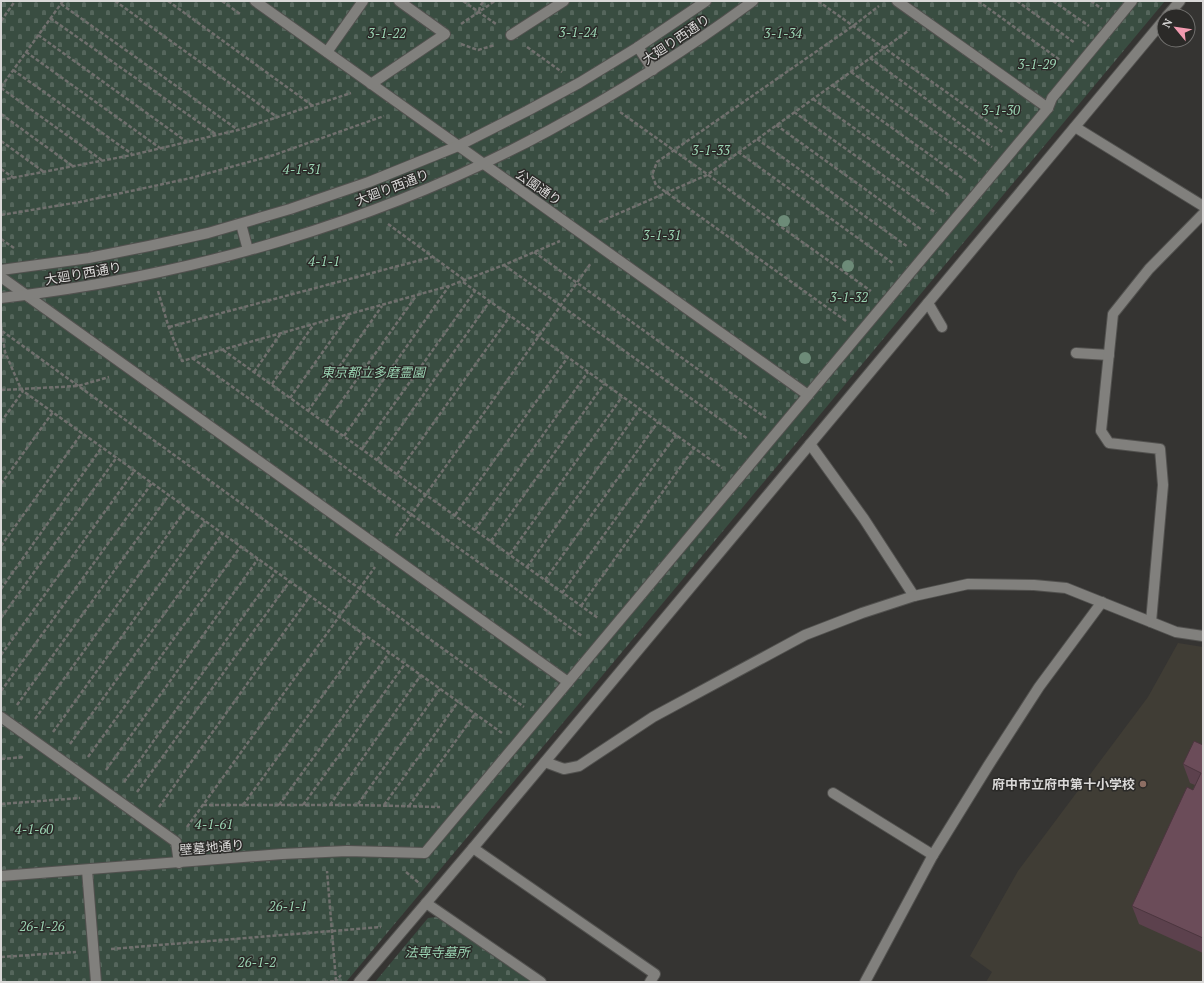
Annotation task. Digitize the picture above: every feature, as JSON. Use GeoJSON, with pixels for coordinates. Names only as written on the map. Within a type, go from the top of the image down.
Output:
{"type":"FeatureCollection","features":[{"type":"Feature","properties":{"kind":"street","name":"公園通り"},"geometry":{"type":"LineString","coordinates":[[255,1],[808,395]]}},
{"type":"Feature","properties":{"kind":"street"},"geometry":{"type":"LineString","coordinates":[[327,52],[363,1]]}},
{"type":"Feature","properties":{"kind":"street"},"geometry":{"type":"LineString","coordinates":[[371,84],[445,34],[398,1]]}},
{"type":"Feature","properties":{"kind":"street"},"geometry":{"type":"LineString","coordinates":[[511,35],[564,1]]}},
{"type":"Feature","properties":{"kind":"street","name":"大廻り西通り"},"geometry":{"type":"LineString","coordinates":[[1,270],[89,258],[208,233],[290,210],[355,187],[458,146],[553,97],[638,47],[706,1]]}},
{"type":"Feature","properties":{"kind":"street","name":"大廻り西通り"},"geometry":{"type":"LineString","coordinates":[[1,298],[93,285],[154,273],[248,250],[297,236],[377,208],[438,184],[553,128],[598,104],[653,70],[716,28],[753,1]]}},
{"type":"Feature","properties":{"kind":"street"},"geometry":{"type":"LineString","coordinates":[[898,1],[1048,108]]}},
{"type":"Feature","properties":{"kind":"street"},"geometry":{"type":"LineString","coordinates":[[1,277],[568,682],[1048,108],[1052,98],[1132,1]]}},
{"type":"Feature","properties":{"kind":"street"},"geometry":{"type":"LineString","coordinates":[[359,982],[434,895],[1156,30]]}},
{"type":"Feature","properties":{"kind":"street"},"geometry":{"type":"LineString","coordinates":[[638,47],[653,70]]}},
{"type":"Feature","properties":{"kind":"street"},"geometry":{"type":"LineString","coordinates":[[1075,127],[1203,206]]}},
{"type":"Feature","properties":{"kind":"street"},"geometry":{"type":"LineString","coordinates":[[1151,622],[1164,485],[1160,449],[1109,443],[1101,431],[1113,314],[1149,269],[1203,214]]}},
{"type":"Feature","properties":{"kind":"street"},"geometry":{"type":"LineString","coordinates":[[241,224],[248,250]]}},
{"type":"Feature","properties":{"kind":"street"},"geometry":{"type":"LineString","coordinates":[[928,303],[942,327]]}},
{"type":"Feature","properties":{"kind":"street"},"geometry":{"type":"LineString","coordinates":[[1076,353],[1109,355]]}},
{"type":"Feature","properties":{"kind":"street"},"geometry":{"type":"LineString","coordinates":[[810,444],[864,519],[914,596]]}},
{"type":"Feature","properties":{"kind":"street"},"geometry":{"type":"LineString","coordinates":[[545,762],[564,769],[579,766],[653,717],[805,635],[862,613],[914,596],[968,584],[1034,585],[1066,588],[1176,632],[1203,636]]}},
{"type":"Feature","properties":{"kind":"street"},"geometry":{"type":"LineString","coordinates":[[865,982],[933,855],[988,766],[1039,687],[1102,602]]}},
{"type":"Feature","properties":{"kind":"street","name":"壁墓地通り"},"geometry":{"type":"LineString","coordinates":[[1,876],[282,854],[347,851],[425,853],[568,682]]}},
{"type":"Feature","properties":{"kind":"street"},"geometry":{"type":"LineString","coordinates":[[4,719],[176,842],[179,863]]}},
{"type":"Feature","properties":{"kind":"street"},"geometry":{"type":"LineString","coordinates":[[833,793],[933,855]]}},
{"type":"Feature","properties":{"kind":"street"},"geometry":{"type":"LineString","coordinates":[[473,848],[655,974],[650,982]]}},
{"type":"Feature","properties":{"kind":"street"},"geometry":{"type":"LineString","coordinates":[[87,870],[96,982]]}},
{"type":"Feature","properties":{"kind":"street"},"geometry":{"type":"LineString","coordinates":[[426,903],[541,982]]}},
{"type":"Feature","properties":{"kind":"path"},"geometry":{"type":"LineString","coordinates":[[1,21],[15,1]]}},
{"type":"Feature","properties":{"kind":"path"},"geometry":{"type":"LineString","coordinates":[[115,1],[278,118]]}},
{"type":"Feature","properties":{"kind":"path"},"geometry":{"type":"LineString","coordinates":[[168,1],[314,106]]}},
{"type":"Feature","properties":{"kind":"path"},"geometry":{"type":"LineString","coordinates":[[479,12],[480,6],[484,1]]}},
{"type":"Feature","properties":{"kind":"path"},"geometry":{"type":"LineString","coordinates":[[495,1],[445,34],[462,45],[478,50],[495,45],[511,35]]}},
{"type":"Feature","properties":{"kind":"path"},"geometry":{"type":"LineString","coordinates":[[818,1],[1009,137]]}},
{"type":"Feature","properties":{"kind":"path"},"geometry":{"type":"LineString","coordinates":[[978,1],[1074,70]]}},
{"type":"Feature","properties":{"kind":"path"},"geometry":{"type":"LineString","coordinates":[[1017,1],[1089,53]]}},
{"type":"Feature","properties":{"kind":"path"},"geometry":{"type":"LineString","coordinates":[[1053,1],[1103,36]]}},
{"type":"Feature","properties":{"kind":"path"},"geometry":{"type":"LineString","coordinates":[[103,161],[1,88],[62,2],[238,130]]}},
{"type":"Feature","properties":{"kind":"path"},"geometry":{"type":"LineString","coordinates":[[861,331],[656,185],[652,175],[657,162],[673,150],[853,26],[874,11],[882,3]]}},
{"type":"Feature","properties":{"kind":"path"},"geometry":{"type":"LineString","coordinates":[[50,18],[217,135]]}},
{"type":"Feature","properties":{"kind":"path"},"geometry":{"type":"LineString","coordinates":[[154,273],[169,327],[182,360],[449,286],[504,265],[707,174],[911,29]]}},
{"type":"Feature","properties":{"kind":"path"},"geometry":{"type":"LineString","coordinates":[[38,36],[188,142]]}},
{"type":"Feature","properties":{"kind":"path"},"geometry":{"type":"LineString","coordinates":[[26,52],[160,148]]}},
{"type":"Feature","properties":{"kind":"path"},"geometry":{"type":"LineString","coordinates":[[870,58],[994,148]]}},
{"type":"Feature","properties":{"kind":"path"},"geometry":{"type":"LineString","coordinates":[[13,70],[132,155]]}},
{"type":"Feature","properties":{"kind":"path"},"geometry":{"type":"LineString","coordinates":[[851,72],[984,167]]}},
{"type":"Feature","properties":{"kind":"path"},"geometry":{"type":"LineString","coordinates":[[832,85],[970,184]]}},
{"type":"Feature","properties":{"kind":"path"},"geometry":{"type":"LineString","coordinates":[[1,180],[45,173],[132,155],[238,130],[351,93]]}},
{"type":"Feature","properties":{"kind":"path"},"geometry":{"type":"LineString","coordinates":[[813,99],[952,198]]}},
{"type":"Feature","properties":{"kind":"path"},"geometry":{"type":"LineString","coordinates":[[619,112],[873,293]]}},
{"type":"Feature","properties":{"kind":"path"},"geometry":{"type":"LineString","coordinates":[[794,112],[938,214]]}},
{"type":"Feature","properties":{"kind":"path"},"geometry":{"type":"LineString","coordinates":[[1,114],[74,167]]}},
{"type":"Feature","properties":{"kind":"path"},"geometry":{"type":"LineString","coordinates":[[1,215],[80,202],[192,178],[274,155],[384,116]]}},
{"type":"Feature","properties":{"kind":"path"},"geometry":{"type":"LineString","coordinates":[[776,125],[924,231]]}},
{"type":"Feature","properties":{"kind":"path"},"geometry":{"type":"LineString","coordinates":[[757,138],[910,248]]}},
{"type":"Feature","properties":{"kind":"path"},"geometry":{"type":"LineString","coordinates":[[1,141],[45,173]]}},
{"type":"Feature","properties":{"kind":"path"},"geometry":{"type":"LineString","coordinates":[[738,152],[896,265]]}},
{"type":"Feature","properties":{"kind":"path"},"geometry":{"type":"LineString","coordinates":[[1,169],[14,178]]}},
{"type":"Feature","properties":{"kind":"path"},"geometry":{"type":"LineString","coordinates":[[377,208],[379,215],[384,222],[464,281],[475,291],[725,470]]}},
{"type":"Feature","properties":{"kind":"path"},"geometry":{"type":"LineString","coordinates":[[1,239],[20,252]]}},
{"type":"Feature","properties":{"kind":"path"},"geometry":{"type":"LineString","coordinates":[[533,252],[768,419]]}},
{"type":"Feature","properties":{"kind":"path"},"geometry":{"type":"LineString","coordinates":[[169,327],[432,257]]}},
{"type":"Feature","properties":{"kind":"path"},"geometry":{"type":"LineString","coordinates":[[393,541],[593,260]]}},
{"type":"Feature","properties":{"kind":"path"},"geometry":{"type":"LineString","coordinates":[[504,265],[750,440]]}},
{"type":"Feature","properties":{"kind":"path"},"geometry":{"type":"LineString","coordinates":[[344,436],[449,286]]}},
{"type":"Feature","properties":{"kind":"path"},"geometry":{"type":"LineString","coordinates":[[362,449],[475,291]]}},
{"type":"Feature","properties":{"kind":"path"},"geometry":{"type":"LineString","coordinates":[[326,423],[416,296]]}},
{"type":"Feature","properties":{"kind":"path"},"geometry":{"type":"LineString","coordinates":[[377,460],[490,301]]}},
{"type":"Feature","properties":{"kind":"path"},"geometry":{"type":"LineString","coordinates":[[308,411],[382,305]]}},
{"type":"Feature","properties":{"kind":"path"},"geometry":{"type":"LineString","coordinates":[[290,398],[349,314]]}},
{"type":"Feature","properties":{"kind":"path"},"geometry":{"type":"LineString","coordinates":[[397,474],[510,316]]}},
{"type":"Feature","properties":{"kind":"path"},"geometry":{"type":"LineString","coordinates":[[272,384],[314,324]]}},
{"type":"Feature","properties":{"kind":"path"},"geometry":{"type":"LineString","coordinates":[[1,326],[5,352],[22,390],[506,736]]}},
{"type":"Feature","properties":{"kind":"path"},"geometry":{"type":"LineString","coordinates":[[2,331],[528,710]]}},
{"type":"Feature","properties":{"kind":"path"},"geometry":{"type":"LineString","coordinates":[[254,372],[281,333]]}},
{"type":"Feature","properties":{"kind":"path"},"geometry":{"type":"LineString","coordinates":[[223,349],[600,620]]}},
{"type":"Feature","properties":{"kind":"path"},"geometry":{"type":"LineString","coordinates":[[1,358],[5,352]]}},
{"type":"Feature","properties":{"kind":"path"},"geometry":{"type":"LineString","coordinates":[[455,515],[568,357]]}},
{"type":"Feature","properties":{"kind":"path"},"geometry":{"type":"LineString","coordinates":[[192,358],[585,639]]}},
{"type":"Feature","properties":{"kind":"path"},"geometry":{"type":"LineString","coordinates":[[475,530],[588,372]]}},
{"type":"Feature","properties":{"kind":"path"},"geometry":{"type":"LineString","coordinates":[[1,390],[78,386],[114,376]]}},
{"type":"Feature","properties":{"kind":"path"},"geometry":{"type":"LineString","coordinates":[[491,541],[604,384]]}},
{"type":"Feature","properties":{"kind":"path"},"geometry":{"type":"LineString","coordinates":[[1,422],[22,390]]}},
{"type":"Feature","properties":{"kind":"path"},"geometry":{"type":"LineString","coordinates":[[510,554],[622,396]]}},
{"type":"Feature","properties":{"kind":"path"},"geometry":{"type":"LineString","coordinates":[[527,567],[640,409]]}},
{"type":"Feature","properties":{"kind":"path"},"geometry":{"type":"LineString","coordinates":[[1,484],[53,412]]}},
{"type":"Feature","properties":{"kind":"path"},"geometry":{"type":"LineString","coordinates":[[545,580],[658,422]]}},
{"type":"Feature","properties":{"kind":"path"},"geometry":{"type":"LineString","coordinates":[[1,546],[82,432]]}},
{"type":"Feature","properties":{"kind":"path"},"geometry":{"type":"LineString","coordinates":[[562,593],[676,435]]}},
{"type":"Feature","properties":{"kind":"path"},"geometry":{"type":"LineString","coordinates":[[1,589],[102,447]]}},
{"type":"Feature","properties":{"kind":"path"},"geometry":{"type":"LineString","coordinates":[[581,606],[694,448]]}},
{"type":"Feature","properties":{"kind":"path"},"geometry":{"type":"LineString","coordinates":[[1,618],[117,458]]}},
{"type":"Feature","properties":{"kind":"path"},"geometry":{"type":"LineString","coordinates":[[1,655],[135,470]]}},
{"type":"Feature","properties":{"kind":"path"},"geometry":{"type":"LineString","coordinates":[[1,691],[152,483]]}},
{"type":"Feature","properties":{"kind":"path"},"geometry":{"type":"LineString","coordinates":[[4,719],[169,495]]}},
{"type":"Feature","properties":{"kind":"path"},"geometry":{"type":"LineString","coordinates":[[24,734],[187,508]]}},
{"type":"Feature","properties":{"kind":"path"},"geometry":{"type":"LineString","coordinates":[[42,746],[205,521]]}},
{"type":"Feature","properties":{"kind":"path"},"geometry":{"type":"LineString","coordinates":[[59,759],[223,533]]}},
{"type":"Feature","properties":{"kind":"path"},"geometry":{"type":"LineString","coordinates":[[77,772],[241,546]]}},
{"type":"Feature","properties":{"kind":"path"},"geometry":{"type":"LineString","coordinates":[[95,784],[258,559]]}},
{"type":"Feature","properties":{"kind":"path"},"geometry":{"type":"LineString","coordinates":[[176,842],[378,563]]}},
{"type":"Feature","properties":{"kind":"path"},"geometry":{"type":"LineString","coordinates":[[1,804],[112,796],[276,571]]}},
{"type":"Feature","properties":{"kind":"path"},"geometry":{"type":"LineString","coordinates":[[127,807],[290,581]]}},
{"type":"Feature","properties":{"kind":"path"},"geometry":{"type":"LineString","coordinates":[[148,822],[310,596]]}},
{"type":"Feature","properties":{"kind":"path"},"geometry":{"type":"LineString","coordinates":[[243,806],[366,636]]}},
{"type":"Feature","properties":{"kind":"path"},"geometry":{"type":"LineString","coordinates":[[278,805],[389,652]]}},
{"type":"Feature","properties":{"kind":"path"},"geometry":{"type":"LineString","coordinates":[[303,805],[405,664]]}},
{"type":"Feature","properties":{"kind":"path"},"geometry":{"type":"LineString","coordinates":[[330,805],[422,675]]}},
{"type":"Feature","properties":{"kind":"path"},"geometry":{"type":"LineString","coordinates":[[357,805],[440,689]]}},
{"type":"Feature","properties":{"kind":"path"},"geometry":{"type":"LineString","coordinates":[[384,805],[458,702]]}},
{"type":"Feature","properties":{"kind":"path"},"geometry":{"type":"LineString","coordinates":[[409,806],[476,714]]}},
{"type":"Feature","properties":{"kind":"path"},"geometry":{"type":"LineString","coordinates":[[202,806],[384,805],[447,808]]}},
{"type":"Feature","properties":{"kind":"path"},"geometry":{"type":"LineString","coordinates":[[319,871],[333,871]]}},
{"type":"Feature","properties":{"kind":"path"},"geometry":{"type":"LineString","coordinates":[[324,982],[336,981],[327,871]]}},
{"type":"Feature","properties":{"kind":"path"},"geometry":{"type":"LineString","coordinates":[[405,871],[434,895]]}},
{"type":"Feature","properties":{"kind":"path"},"geometry":{"type":"LineString","coordinates":[[1,957],[93,951],[382,927]]}},
{"type":"Feature","properties":{"kind":"shaded area","name":"府中市立府中第十小学校"},"geometry":{"type":"Polygon","coordinates":[[[1178,643],[1203,647],[1203,982],[986,982],[992,972],[970,956],[1018,871],[1148,697],[1178,643]]]}},
{"type":"Feature","properties":{"kind":"green space","name":"東京都立多磨霊園"},"geometry":{"type":"Polygon","coordinates":[[[1,1],[1165,1],[1159,8],[1156,8],[1156,12],[346,982],[1,982],[1,1]]]}},
{"type":"Feature","properties":{"kind":"green space","name":"法専寺墓所"},"geometry":{"type":"Polygon","coordinates":[[[437,917],[533,982],[375,982],[428,918],[437,917]]]}},
{"type":"Feature","properties":{"kind":"building"},"geometry":{"type":"Polygon","coordinates":[[[1194,741],[1203,745],[1203,938],[1132,906],[1187,787],[1193,790],[1201,773],[1183,764],[1194,741]]]}},
{"type":"Feature","properties":{"kind":"place","name":"府中市立府中第十小学校"},"geometry":{"type":"Point","coordinates":[1143,784]}},
{"type":"Feature","properties":{"kind":"park label","name":"3-1-24"},"geometry":{"type":"Point","coordinates":[578,32]}},
{"type":"Feature","properties":{"kind":"park label","name":"3-1-22"},"geometry":{"type":"Point","coordinates":[387,33]}},
{"type":"Feature","properties":{"kind":"park label","name":"3-1-34"},"geometry":{"type":"Point","coordinates":[783,33]}},
{"type":"Feature","properties":{"kind":"park label","name":"3-1-29"},"geometry":{"type":"Point","coordinates":[1037,64]}},
{"type":"Feature","properties":{"kind":"park label","name":"3-1-30"},"geometry":{"type":"Point","coordinates":[1001,110]}},
{"type":"Feature","properties":{"kind":"park label","name":"3-1-33"},"geometry":{"type":"Point","coordinates":[711,150]}},
{"type":"Feature","properties":{"kind":"park label","name":"4-1-31"},"geometry":{"type":"Point","coordinates":[302,169]}},
{"type":"Feature","properties":{"kind":"park label","name":"3-1-31"},"geometry":{"type":"Point","coordinates":[662,235]}},
{"type":"Feature","properties":{"kind":"park label","name":"4-1-1"},"geometry":{"type":"Point","coordinates":[324,261]}},
{"type":"Feature","properties":{"kind":"park label","name":"3-1-32"},"geometry":{"type":"Point","coordinates":[849,297]}},
{"type":"Feature","properties":{"kind":"park label","name":"4-1-61"},"geometry":{"type":"Point","coordinates":[214,824]}},
{"type":"Feature","properties":{"kind":"park label","name":"4-1-60"},"geometry":{"type":"Point","coordinates":[34,829]}},
{"type":"Feature","properties":{"kind":"park label","name":"26-1-1"},"geometry":{"type":"Point","coordinates":[288,906]}},
{"type":"Feature","properties":{"kind":"park label","name":"26-1-26"},"geometry":{"type":"Point","coordinates":[42,926]}},
{"type":"Feature","properties":{"kind":"park label","name":"26-1-2"},"geometry":{"type":"Point","coordinates":[257,962]}}]}
